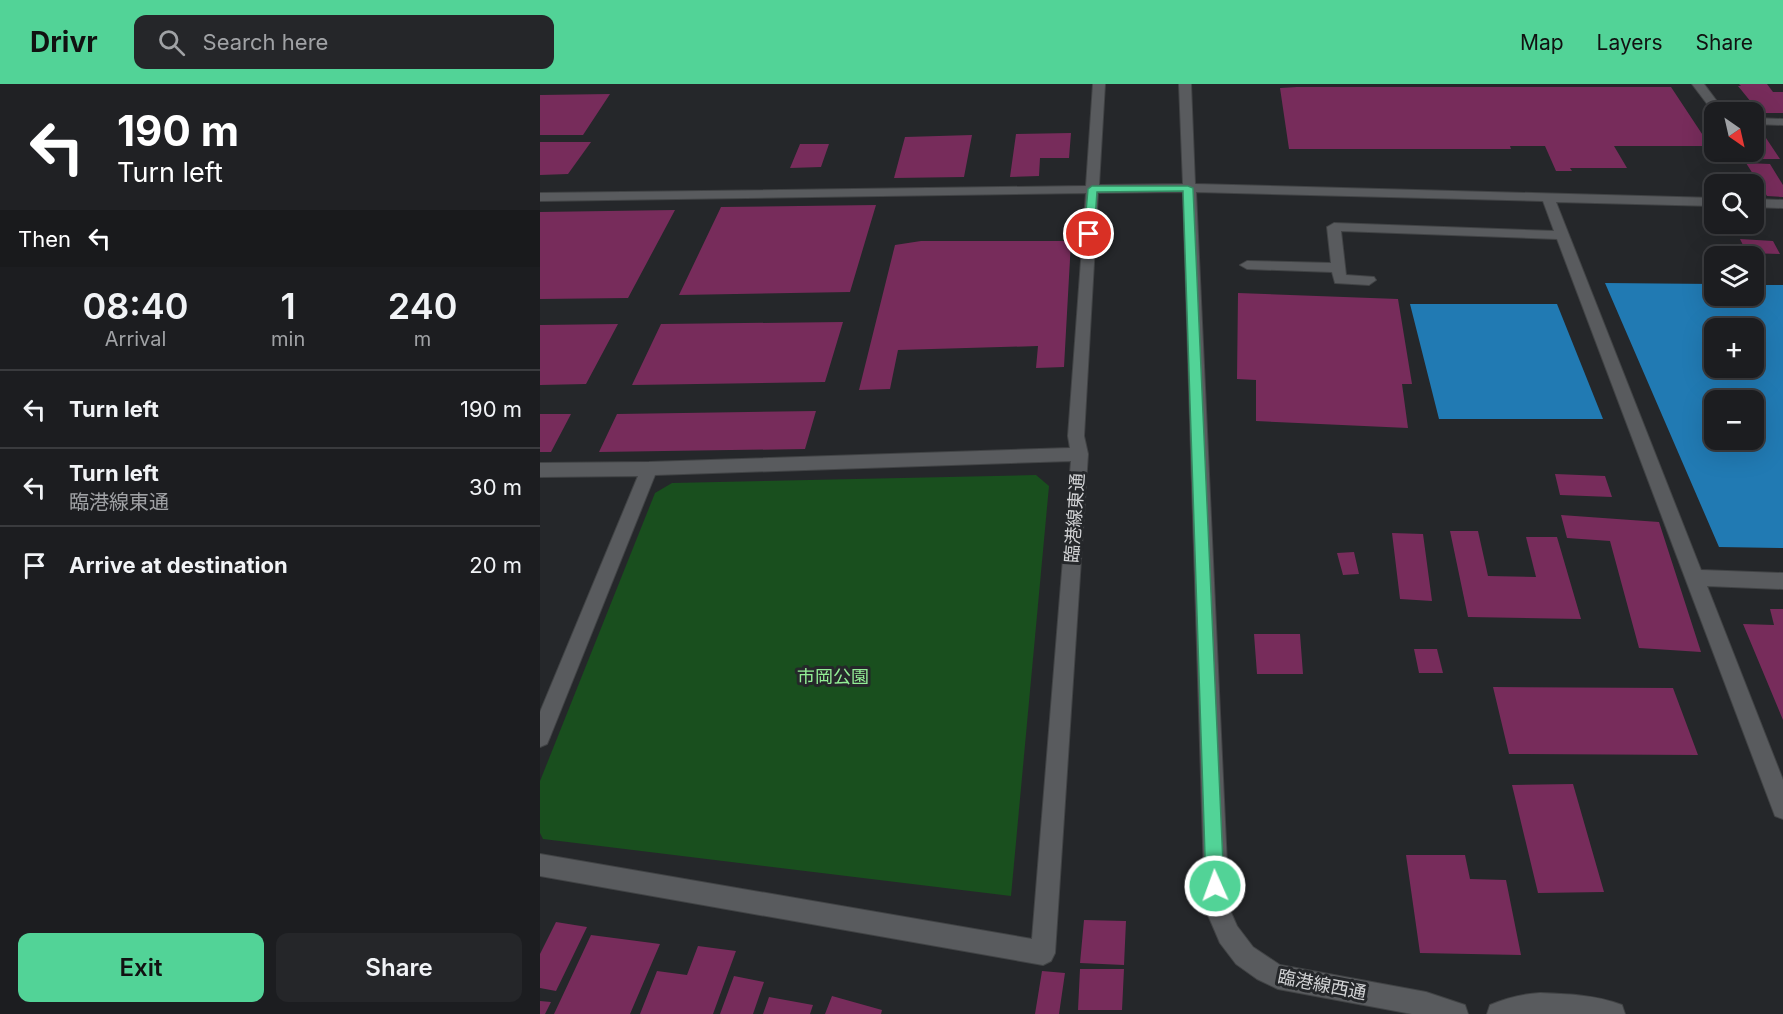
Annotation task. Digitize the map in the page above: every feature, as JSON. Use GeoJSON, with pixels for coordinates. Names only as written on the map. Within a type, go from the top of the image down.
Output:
{"type":"FeatureCollection","features":[{"type":"Feature","properties":{"kind":"street","name":"臨港線東通"},"geometry":{"type":"LineString","coordinates":[[540,865],[1042,953],[1080,454],[1076,436],[1099,84]]}},
{"type":"Feature","properties":{"kind":"street","name":"臨港線西通"},"geometry":{"type":"LineString","coordinates":[[1185,84],[1215,886],[1217,908],[1222,926],[1234,946],[1251,963],[1271,976],[1426,1004],[1456,1014]]}},
{"type":"Feature","properties":{"kind":"street"},"geometry":{"type":"LineString","coordinates":[[1698,84],[1712,102]]}},
{"type":"Feature","properties":{"kind":"street"},"geometry":{"type":"LineString","coordinates":[[1764,121],[1783,122]]}},
{"type":"Feature","properties":{"kind":"street"},"geometry":{"type":"LineString","coordinates":[[540,197],[1188,188],[1704,202]]}},
{"type":"Feature","properties":{"kind":"street"},"geometry":{"type":"LineString","coordinates":[[1548,197],[1783,808]]}},
{"type":"Feature","properties":{"kind":"street"},"geometry":{"type":"LineString","coordinates":[[1764,203],[1783,204]]}},
{"type":"Feature","properties":{"kind":"street"},"geometry":{"type":"LineString","coordinates":[[1369,280],[1341,280],[1334,227],[1563,235]]}},
{"type":"Feature","properties":{"kind":"street"},"geometry":{"type":"LineString","coordinates":[[1247,265],[1339,268]]}},
{"type":"Feature","properties":{"kind":"street"},"geometry":{"type":"LineString","coordinates":[[540,470],[649,469],[1080,454]]}},
{"type":"Feature","properties":{"kind":"street"},"geometry":{"type":"LineString","coordinates":[[540,737],[649,469]]}},
{"type":"Feature","properties":{"kind":"street"},"geometry":{"type":"LineString","coordinates":[[1695,578],[1783,581]]}},
{"type":"Feature","properties":{"kind":"street"},"geometry":{"type":"LineString","coordinates":[[1498,1014],[1507,1010],[1563,1005],[1613,1014]]}},
{"type":"Feature","properties":{"kind":"green space","name":"市岡公園"},"geometry":{"type":"Polygon","coordinates":[[[1036,475],[1049,486],[1011,896],[543,839],[540,833],[540,781],[655,493],[672,483],[1036,475]]]}},
{"type":"Feature","properties":{"kind":"water"},"geometry":{"type":"Polygon","coordinates":[[[1605,283],[1704,284],[1704,306],[1764,306],[1764,285],[1783,285],[1783,548],[1719,547],[1605,283]]]}},
{"type":"Feature","properties":{"kind":"water"},"geometry":{"type":"Polygon","coordinates":[[[1410,304],[1557,304],[1603,419],[1439,419],[1410,304]]]}},
{"type":"Feature","properties":{"kind":"building"},"geometry":{"type":"Polygon","coordinates":[[[1739,84],[1767,84],[1773,92],[1783,92],[1783,113],[1764,113],[1764,102],[1751,102],[1738,86],[1741,86],[1739,84]]]}},
{"type":"Feature","properties":{"kind":"building"},"geometry":{"type":"Polygon","coordinates":[[[1671,87],[1704,137],[1704,146],[1614,146],[1627,168],[1570,168],[1572,171],[1556,171],[1545,146],[1510,146],[1511,149],[1289,149],[1280,88],[1671,87]]]}},
{"type":"Feature","properties":{"kind":"building"},"geometry":{"type":"Polygon","coordinates":[[[610,94],[583,135],[540,135],[540,95],[610,94]]]}},
{"type":"Feature","properties":{"kind":"building"},"geometry":{"type":"Polygon","coordinates":[[[1071,133],[1069,158],[1040,158],[1039,176],[1010,177],[1016,134],[1071,133]]]}},
{"type":"Feature","properties":{"kind":"building"},"geometry":{"type":"Polygon","coordinates":[[[972,135],[964,177],[894,178],[905,137],[972,135]]]}},
{"type":"Feature","properties":{"kind":"building"},"geometry":{"type":"Polygon","coordinates":[[[1764,138],[1766,138],[1780,159],[1764,159],[1764,138]]]}},
{"type":"Feature","properties":{"kind":"building"},"geometry":{"type":"Polygon","coordinates":[[[540,142],[591,142],[568,174],[540,175],[540,142]]]}},
{"type":"Feature","properties":{"kind":"building"},"geometry":{"type":"Polygon","coordinates":[[[800,144],[829,144],[821,167],[790,168],[800,144]]]}},
{"type":"Feature","properties":{"kind":"building"},"geometry":{"type":"Polygon","coordinates":[[[1746,163],[1770,164],[1783,185],[1783,197],[1767,196],[1764,191],[1764,174],[1753,174],[1746,163]]]}},
{"type":"Feature","properties":{"kind":"building"},"geometry":{"type":"Polygon","coordinates":[[[876,205],[850,292],[679,295],[721,207],[876,205]]]}},
{"type":"Feature","properties":{"kind":"building"},"geometry":{"type":"Polygon","coordinates":[[[675,210],[628,298],[540,299],[540,212],[675,210]]]}},
{"type":"Feature","properties":{"kind":"building"},"geometry":{"type":"Polygon","coordinates":[[[1740,239],[1773,241],[1780,254],[1764,254],[1764,246],[1744,246],[1740,239]]]}},
{"type":"Feature","properties":{"kind":"building"},"geometry":{"type":"Polygon","coordinates":[[[921,241],[1071,241],[1064,367],[1036,368],[1038,346],[898,350],[890,389],[859,390],[895,245],[921,241]]]}},
{"type":"Feature","properties":{"kind":"building"},"geometry":{"type":"Polygon","coordinates":[[[1238,293],[1398,299],[1412,384],[1402,384],[1408,428],[1256,421],[1256,380],[1237,379],[1238,293]]]}},
{"type":"Feature","properties":{"kind":"building"},"geometry":{"type":"Polygon","coordinates":[[[843,322],[825,382],[632,385],[661,324],[843,322]]]}},
{"type":"Feature","properties":{"kind":"building"},"geometry":{"type":"Polygon","coordinates":[[[618,324],[586,384],[540,385],[540,325],[618,324]]]}},
{"type":"Feature","properties":{"kind":"building"},"geometry":{"type":"Polygon","coordinates":[[[816,411],[805,449],[599,452],[617,414],[816,411]]]}},
{"type":"Feature","properties":{"kind":"building"},"geometry":{"type":"Polygon","coordinates":[[[540,414],[571,414],[551,452],[540,452],[540,414]]]}},
{"type":"Feature","properties":{"kind":"building"},"geometry":{"type":"Polygon","coordinates":[[[1555,474],[1605,476],[1612,497],[1560,495],[1555,474]]]}},
{"type":"Feature","properties":{"kind":"building"},"geometry":{"type":"Polygon","coordinates":[[[1561,515],[1659,522],[1701,652],[1639,648],[1610,541],[1567,538],[1561,515]]]}},
{"type":"Feature","properties":{"kind":"building"},"geometry":{"type":"Polygon","coordinates":[[[1450,531],[1478,531],[1488,576],[1536,577],[1526,537],[1557,537],[1581,619],[1468,617],[1450,531]]]}},
{"type":"Feature","properties":{"kind":"building"},"geometry":{"type":"Polygon","coordinates":[[[1392,533],[1423,534],[1432,601],[1400,599],[1392,533]]]}},
{"type":"Feature","properties":{"kind":"building"},"geometry":{"type":"Polygon","coordinates":[[[1354,552],[1359,574],[1343,575],[1337,553],[1354,552]]]}},
{"type":"Feature","properties":{"kind":"building"},"geometry":{"type":"Polygon","coordinates":[[[1770,609],[1783,609],[1783,720],[1743,624],[1774,625],[1770,609]]]}},
{"type":"Feature","properties":{"kind":"building"},"geometry":{"type":"Polygon","coordinates":[[[1254,634],[1300,634],[1303,674],[1257,674],[1254,634]]]}},
{"type":"Feature","properties":{"kind":"building"},"geometry":{"type":"Polygon","coordinates":[[[1414,649],[1437,649],[1443,673],[1419,673],[1414,649]]]}},
{"type":"Feature","properties":{"kind":"building"},"geometry":{"type":"Polygon","coordinates":[[[1493,687],[1673,688],[1698,755],[1509,754],[1493,687]]]}},
{"type":"Feature","properties":{"kind":"building"},"geometry":{"type":"Polygon","coordinates":[[[1573,784],[1604,892],[1538,893],[1512,785],[1573,784]]]}},
{"type":"Feature","properties":{"kind":"building"},"geometry":{"type":"Polygon","coordinates":[[[1406,855],[1465,855],[1470,879],[1506,880],[1521,955],[1420,953],[1406,855]]]}},
{"type":"Feature","properties":{"kind":"building"},"geometry":{"type":"Polygon","coordinates":[[[1084,920],[1126,921],[1124,965],[1080,963],[1084,920]]]}},
{"type":"Feature","properties":{"kind":"building"},"geometry":{"type":"Polygon","coordinates":[[[556,922],[587,927],[556,991],[540,988],[540,954],[556,922]]]}},
{"type":"Feature","properties":{"kind":"building"},"geometry":{"type":"Polygon","coordinates":[[[591,935],[660,944],[630,1014],[554,1014],[591,935]]]}},
{"type":"Feature","properties":{"kind":"building"},"geometry":{"type":"Polygon","coordinates":[[[698,946],[736,951],[713,1014],[640,1014],[657,971],[687,975],[698,946]]]}},
{"type":"Feature","properties":{"kind":"building"},"geometry":{"type":"Polygon","coordinates":[[[1080,969],[1124,969],[1122,1010],[1078,1010],[1080,969]]]}},
{"type":"Feature","properties":{"kind":"building"},"geometry":{"type":"Polygon","coordinates":[[[1042,971],[1065,973],[1059,1014],[1035,1014],[1042,971]]]}},
{"type":"Feature","properties":{"kind":"building"},"geometry":{"type":"Polygon","coordinates":[[[734,976],[764,982],[753,1014],[720,1014],[734,976]]]}},
{"type":"Feature","properties":{"kind":"building"},"geometry":{"type":"Polygon","coordinates":[[[832,996],[882,1010],[881,1014],[825,1014],[832,996]]]}},
{"type":"Feature","properties":{"kind":"building"},"geometry":{"type":"Polygon","coordinates":[[[769,997],[813,1005],[810,1014],[763,1014],[769,997]]]}},
{"type":"Feature","properties":{"kind":"building"},"geometry":{"type":"Polygon","coordinates":[[[540,1001],[551,1002],[545,1014],[540,1014],[540,1001]]]}},
{"type":"Feature","properties":{"kind":"route"},"geometry":{"type":"LineString","coordinates":[[1089,234],[1092,189],[1188,188],[1215,886]]}}]}
